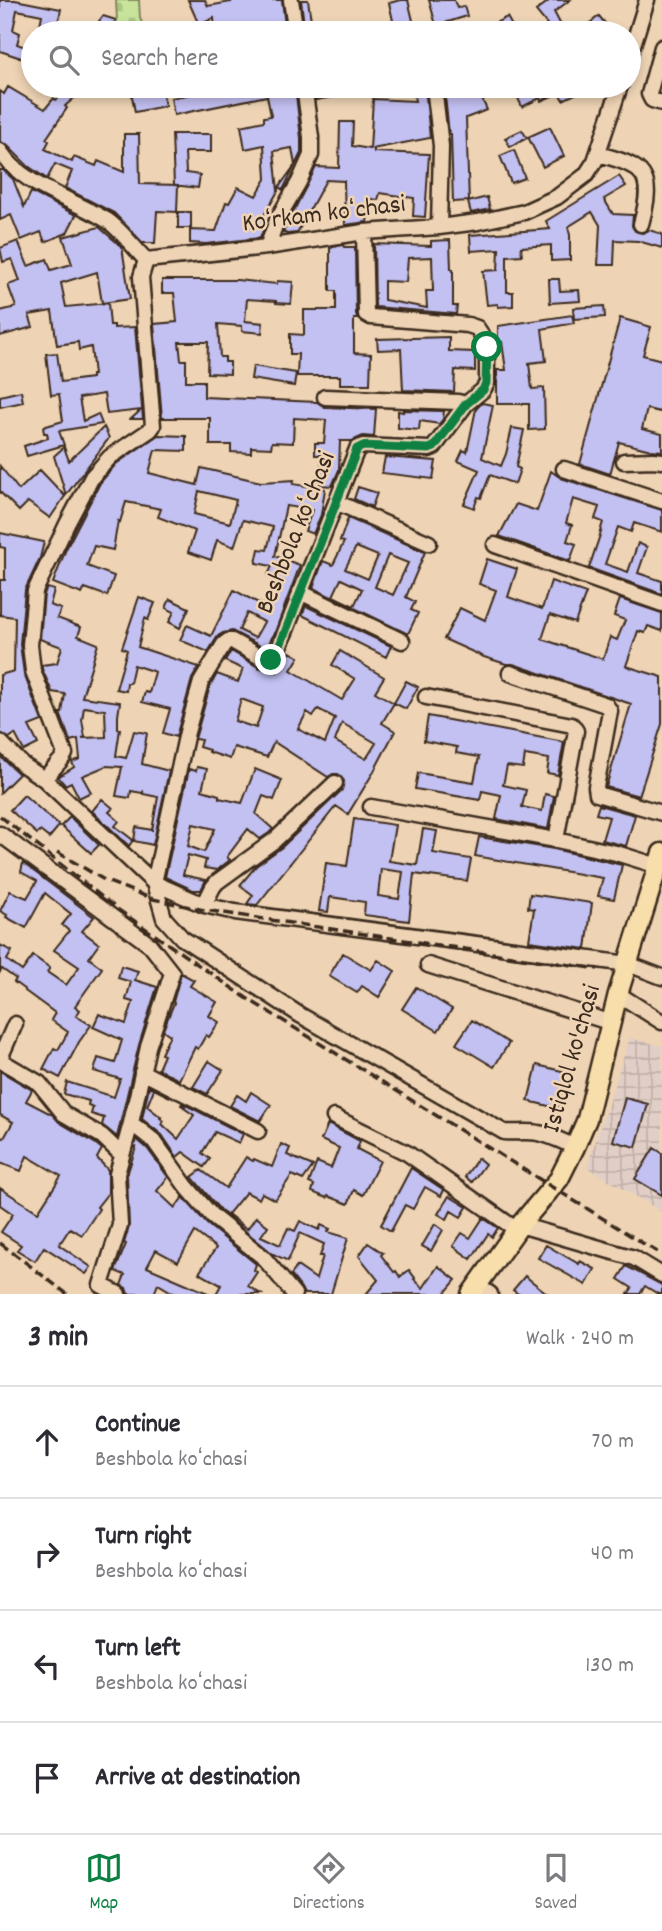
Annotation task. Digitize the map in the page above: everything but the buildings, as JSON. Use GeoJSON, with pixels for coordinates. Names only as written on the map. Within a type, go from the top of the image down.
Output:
{"type":"FeatureCollection","features":[{"type":"Feature","properties":{"kind":"main road","name":"Istiqlol ko'chasi"},"geometry":{"type":"LineString","coordinates":[[479,1291],[519,1227],[559,1179],[587,1119],[618,994],[660,859]]}},
{"type":"Feature","properties":{"kind":"street"},"geometry":{"type":"LineString","coordinates":[[291,0],[294,21]]}},
{"type":"Feature","properties":{"kind":"street"},"geometry":{"type":"LineString","coordinates":[[640,21],[647,0]]}},
{"type":"Feature","properties":{"kind":"street"},"geometry":{"type":"LineString","coordinates":[[661,55],[649,94],[652,100],[662,103]]}},
{"type":"Feature","properties":{"kind":"street"},"geometry":{"type":"LineString","coordinates":[[267,247],[278,218],[312,155],[306,98]]}},
{"type":"Feature","properties":{"kind":"street"},"geometry":{"type":"LineString","coordinates":[[435,98],[441,146],[439,227]]}},
{"type":"Feature","properties":{"kind":"street","name":"Koʻrkam koʻchasi"},"geometry":{"type":"LineString","coordinates":[[146,260],[267,247],[364,232],[439,227],[524,212],[557,197],[586,175],[598,154],[616,98]]}},
{"type":"Feature","properties":{"kind":"street"},"geometry":{"type":"LineString","coordinates":[[0,152],[28,178],[110,222],[146,260],[141,277],[153,426],[110,457],[92,477],[35,590],[30,658],[65,754],[44,779]]}},
{"type":"Feature","properties":{"kind":"street"},"geometry":{"type":"LineString","coordinates":[[598,154],[626,162],[644,178],[647,201],[641,223]]}},
{"type":"Feature","properties":{"kind":"street","name":"Beshbola koʻchasi"},"geometry":{"type":"LineString","coordinates":[[154,883],[187,732],[201,682],[228,641],[265,660],[271,660],[277,653],[357,449],[363,446],[434,447],[466,404],[483,390],[486,383],[487,347],[477,328],[371,317],[366,314],[364,232]]}},
{"type":"Feature","properties":{"kind":"street"},"geometry":{"type":"LineString","coordinates":[[325,397],[466,404]]}},
{"type":"Feature","properties":{"kind":"street"},"geometry":{"type":"LineString","coordinates":[[624,461],[662,461]]}},
{"type":"Feature","properties":{"kind":"street"},"geometry":{"type":"LineString","coordinates":[[564,469],[662,501]]}},
{"type":"Feature","properties":{"kind":"street"},"geometry":{"type":"LineString","coordinates":[[336,502],[429,543]]}},
{"type":"Feature","properties":{"kind":"street"},"geometry":{"type":"LineString","coordinates":[[495,545],[662,604]]}},
{"type":"Feature","properties":{"kind":"street"},"geometry":{"type":"LineString","coordinates":[[300,592],[401,641]]}},
{"type":"Feature","properties":{"kind":"street"},"geometry":{"type":"LineString","coordinates":[[510,673],[606,705],[610,711],[597,794],[662,813]]}},
{"type":"Feature","properties":{"kind":"street"},"geometry":{"type":"LineString","coordinates":[[426,697],[572,726],[576,731],[556,840]]}},
{"type":"Feature","properties":{"kind":"street"},"geometry":{"type":"LineString","coordinates":[[0,742],[23,765],[44,779],[154,883],[204,905],[276,918],[628,964],[662,977]]}},
{"type":"Feature","properties":{"kind":"street"},"geometry":{"type":"LineString","coordinates":[[204,905],[217,882],[275,840],[335,783]]}},
{"type":"Feature","properties":{"kind":"street"},"geometry":{"type":"LineString","coordinates":[[372,807],[660,859]]}},
{"type":"Feature","properties":{"kind":"street"},"geometry":{"type":"LineString","coordinates":[[0,834],[150,945],[172,974],[148,1046],[117,1174],[120,1225],[101,1285],[118,1294]]}},
{"type":"Feature","properties":{"kind":"street"},"geometry":{"type":"LineString","coordinates":[[154,883],[164,918],[182,938],[300,1015],[504,1132],[534,1132],[575,1147]]}},
{"type":"Feature","properties":{"kind":"street"},"geometry":{"type":"LineString","coordinates":[[428,965],[612,1023]]}},
{"type":"Feature","properties":{"kind":"street"},"geometry":{"type":"LineString","coordinates":[[618,994],[662,1022]]}},
{"type":"Feature","properties":{"kind":"street"},"geometry":{"type":"LineString","coordinates":[[15,1024],[1,1056],[3,1062],[39,1083],[64,1114],[102,1136],[122,1154]]}},
{"type":"Feature","properties":{"kind":"street"},"geometry":{"type":"LineString","coordinates":[[142,1073],[258,1131]]}},
{"type":"Feature","properties":{"kind":"street"},"geometry":{"type":"LineString","coordinates":[[334,1117],[407,1153],[519,1227],[634,1258],[662,1275]]}},
{"type":"Feature","properties":{"kind":"street"},"geometry":{"type":"LineString","coordinates":[[131,1123],[155,1141],[186,1186],[213,1217],[263,1257],[295,1294]]}},
{"type":"Feature","properties":{"kind":"shaded area"},"geometry":{"type":"Polygon","coordinates":[[[630,1038],[662,1046],[662,1212],[587,1167],[630,1038]]]}},
{"type":"Feature","properties":{"kind":"green space"},"geometry":{"type":"Polygon","coordinates":[[[116,0],[139,0],[141,21],[117,21],[116,0]]]}},
{"type":"Feature","properties":{"kind":"railway"},"geometry":{"type":"LineString","coordinates":[[0,816],[117,909],[248,999],[662,1255]]}},
{"type":"Feature","properties":{"kind":"railway"},"geometry":{"type":"LineString","coordinates":[[57,852],[106,881],[153,899],[204,910],[598,969]]}},
{"type":"Feature","properties":{"kind":"railway"},"geometry":{"type":"LineString","coordinates":[[0,1243],[67,1294]]}},
{"type":"Feature","properties":{"kind":"route"},"geometry":{"type":"LineString","coordinates":[[271,660],[277,653],[357,449],[363,446],[434,447],[466,404],[483,390],[486,383],[487,347]]}}]}
